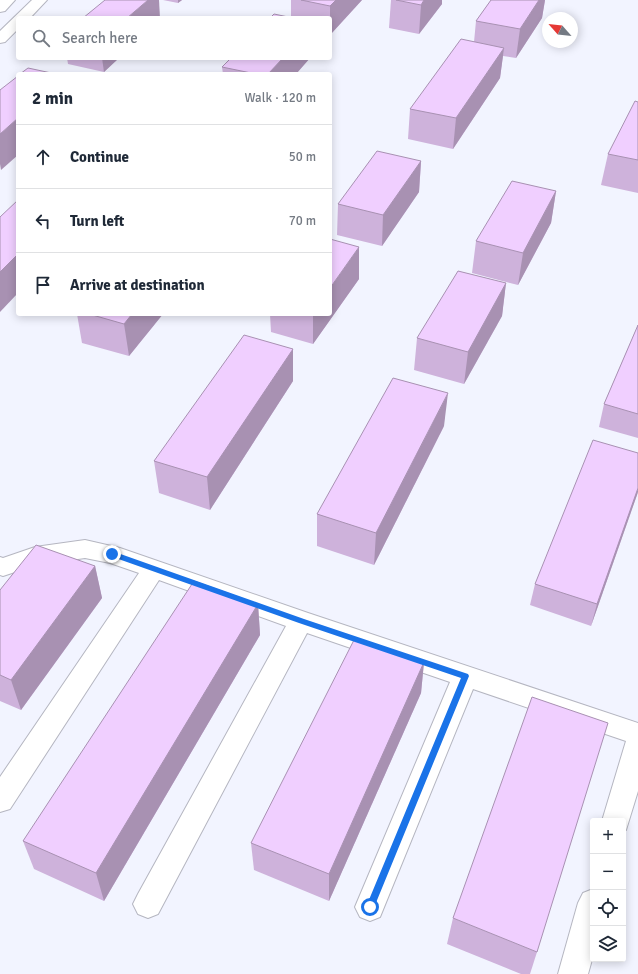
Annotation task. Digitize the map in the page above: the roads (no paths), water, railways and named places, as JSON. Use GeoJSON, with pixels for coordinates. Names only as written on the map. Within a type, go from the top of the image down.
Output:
{"type":"FeatureCollection","features":[{"type":"Feature","properties":{"kind":"main road"},"geometry":{"type":"LineString","coordinates":[[0,8],[8,0]]}},
{"type":"Feature","properties":{"kind":"main road"},"geometry":{"type":"LineString","coordinates":[[24,16],[40,0]]}},
{"type":"Feature","properties":{"kind":"main road"},"geometry":{"type":"LineString","coordinates":[[0,39],[16,24]]}},
{"type":"Feature","properties":{"kind":"main road"},"geometry":{"type":"LineString","coordinates":[[1,568],[35,556],[85,549],[112,554],[301,621],[638,734]]}},
{"type":"Feature","properties":{"kind":"main road"},"geometry":{"type":"LineString","coordinates":[[0,800],[154,569]]}},
{"type":"Feature","properties":{"kind":"main road"},"geometry":{"type":"LineString","coordinates":[[148,904],[301,621]]}},
{"type":"Feature","properties":{"kind":"main road"},"geometry":{"type":"LineString","coordinates":[[370,907],[465,676]]}},
{"type":"Feature","properties":{"kind":"main road"},"geometry":{"type":"LineString","coordinates":[[617,818],[638,743]]}},
{"type":"Feature","properties":{"kind":"main road"},"geometry":{"type":"LineString","coordinates":[[573,974],[590,913]]}}]}
